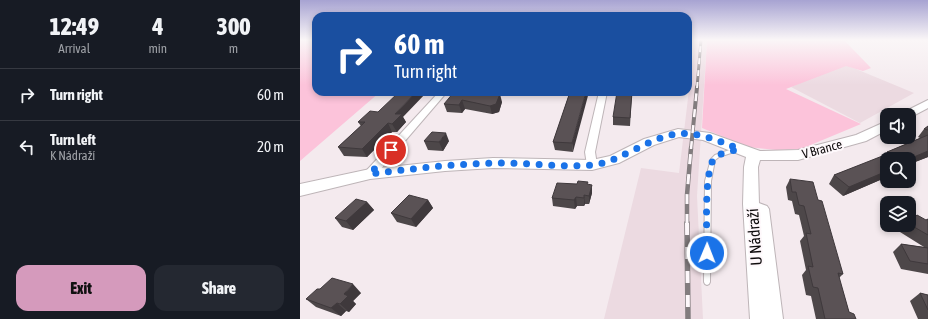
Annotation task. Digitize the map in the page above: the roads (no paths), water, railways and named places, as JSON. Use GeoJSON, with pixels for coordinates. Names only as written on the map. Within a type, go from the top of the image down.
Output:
{"type":"FeatureCollection","features":[{"type":"Feature","properties":{"kind":"main road"},"geometry":{"type":"LineString","coordinates":[[916,110],[928,103]]}},
{"type":"Feature","properties":{"kind":"main road","name":"V Brance"},"geometry":{"type":"LineString","coordinates":[[300,190],[370,174],[445,166],[493,163],[592,165],[614,160],[649,142],[678,133],[704,136],[746,152],[771,156],[798,155],[861,138],[880,128]]}},
{"type":"Feature","properties":{"kind":"main road","name":"U Nádraží"},"geometry":{"type":"LineString","coordinates":[[746,152],[751,167],[751,204],[761,319]]}},
{"type":"Feature","properties":{"kind":"street"},"geometry":{"type":"LineString","coordinates":[[370,174],[438,96]]}},
{"type":"Feature","properties":{"kind":"street"},"geometry":{"type":"LineString","coordinates":[[592,165],[590,152],[602,96]]}},
{"type":"Feature","properties":{"kind":"street"},"geometry":{"type":"LineString","coordinates":[[751,204],[763,209],[775,319]]}},
{"type":"Feature","properties":{"kind":"lane"},"geometry":{"type":"LineString","coordinates":[[707,282],[708,181],[713,159],[717,156],[746,152]]}},
{"type":"Feature","properties":{"kind":"railway"},"geometry":{"type":"LineString","coordinates":[[697,88],[700,55]]}},
{"type":"Feature","properties":{"kind":"railway"},"geometry":{"type":"LineString","coordinates":[[691,149],[697,87]]}},
{"type":"Feature","properties":{"kind":"railway"},"geometry":{"type":"LineString","coordinates":[[687,223],[687,195],[691,148]]}},
{"type":"Feature","properties":{"kind":"railway"},"geometry":{"type":"LineString","coordinates":[[687,223],[688,319]]}}]}
